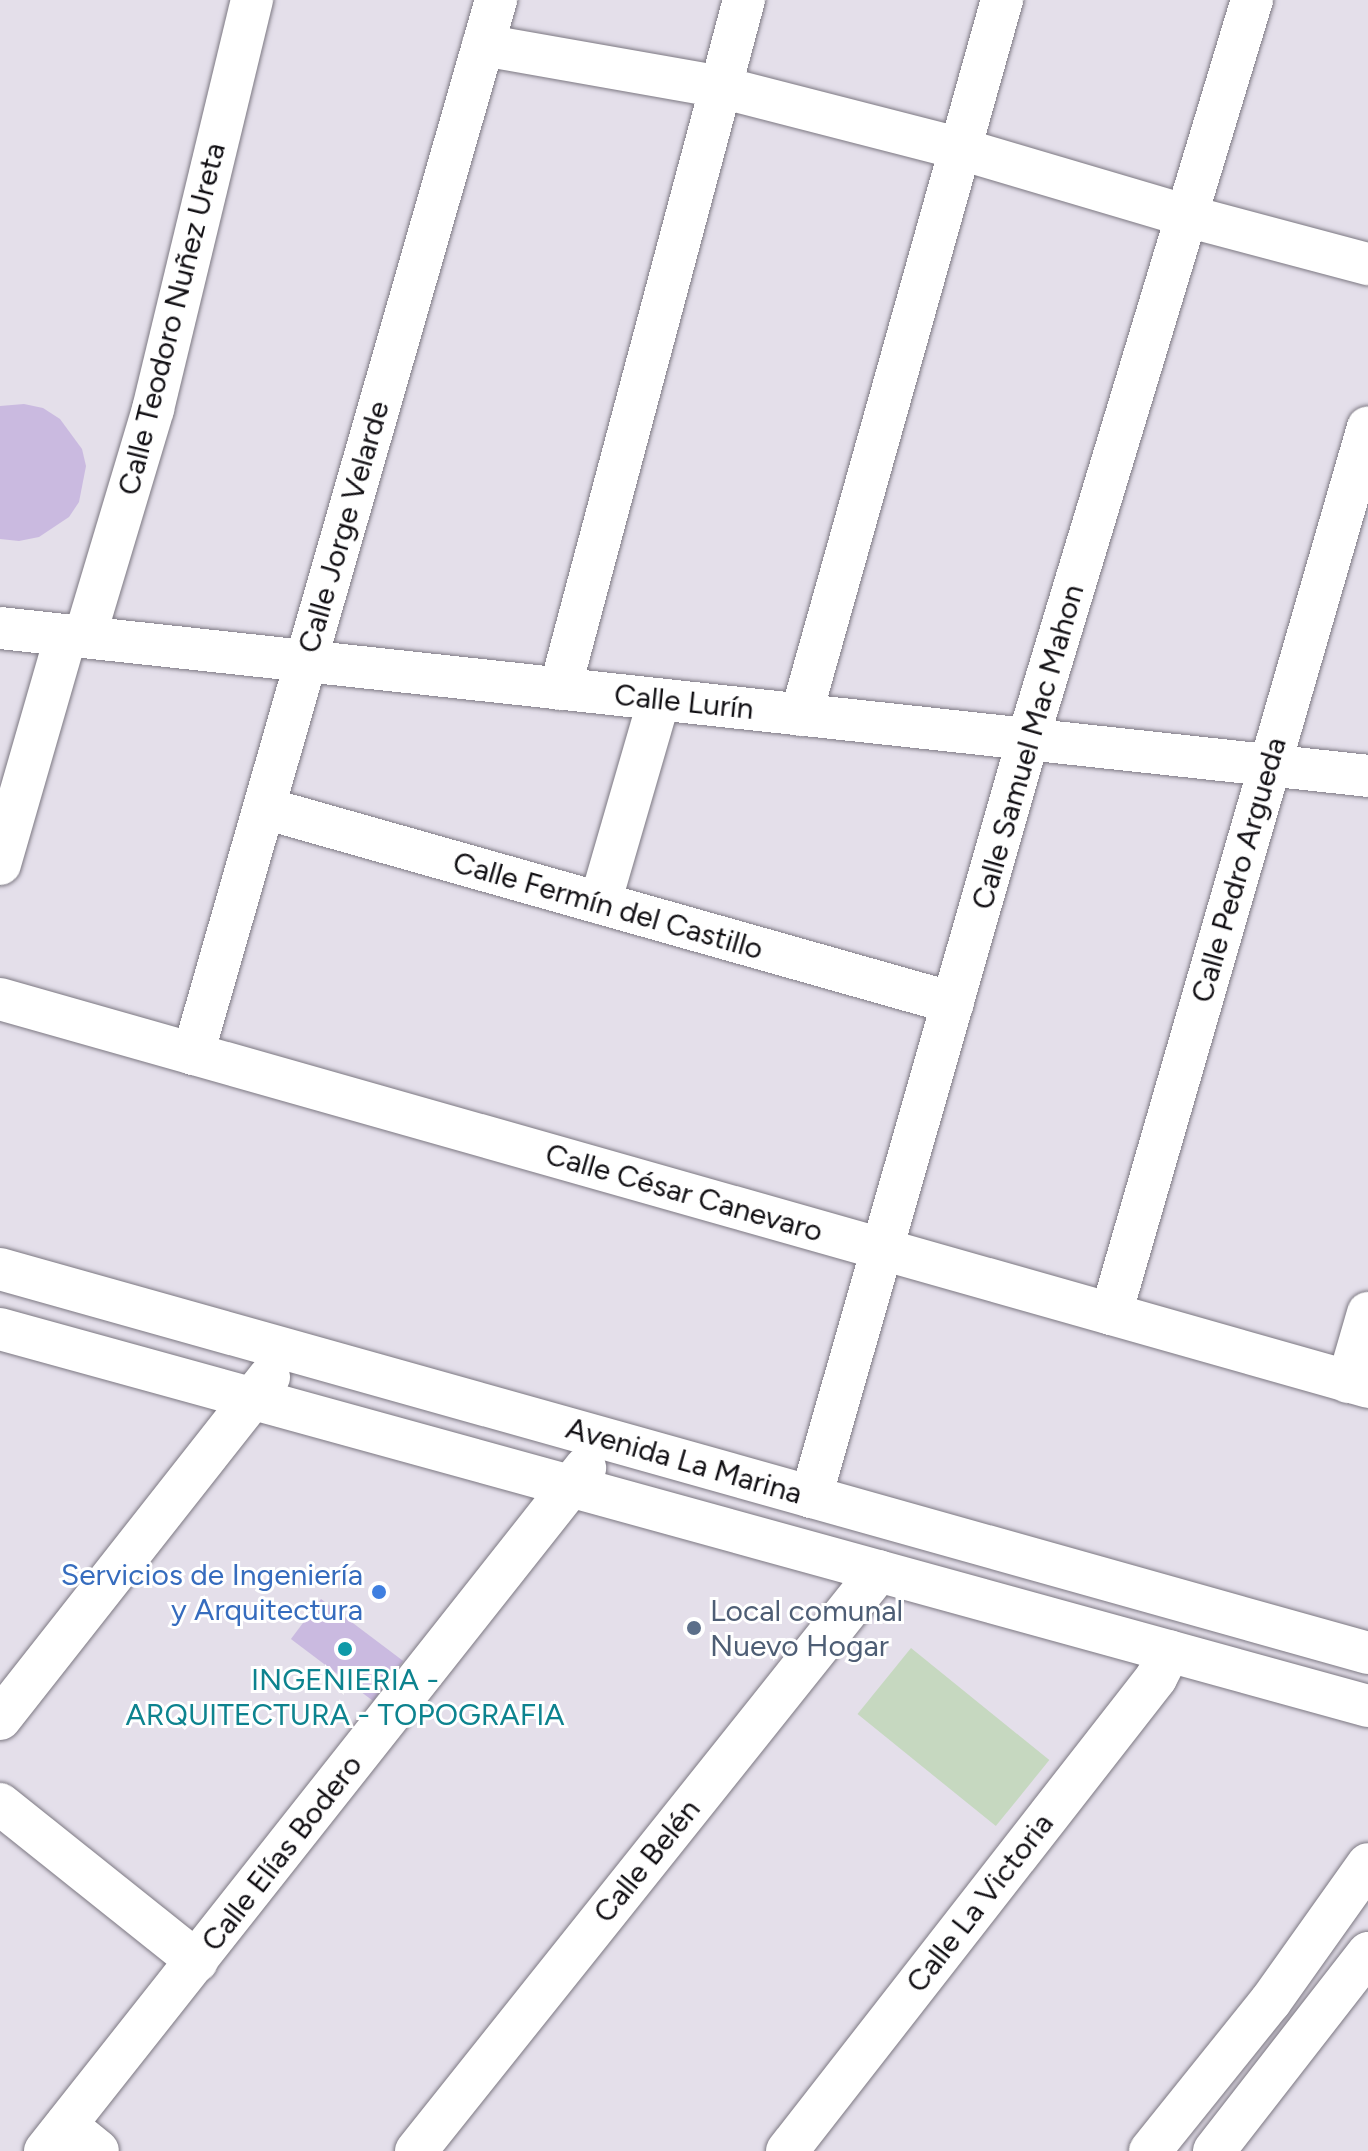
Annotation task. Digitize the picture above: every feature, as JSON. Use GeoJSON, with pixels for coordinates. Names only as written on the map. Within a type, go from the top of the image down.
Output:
{"type":"FeatureCollection","features":[{"type":"Feature","properties":{"kind":"street","name":"Calle Teodoro Nuñez Ureta"},"geometry":{"type":"LineString","coordinates":[[0,864],[153,409],[252,0]]}},
{"type":"Feature","properties":{"kind":"street","name":"Calle Jorge Velarde"},"geometry":{"type":"LineString","coordinates":[[193,1054],[496,0]]}},
{"type":"Feature","properties":{"kind":"street"},"geometry":{"type":"LineString","coordinates":[[560,689],[744,0]]}},
{"type":"Feature","properties":{"kind":"street"},"geometry":{"type":"LineString","coordinates":[[801,715],[1002,0]]}},
{"type":"Feature","properties":{"kind":"street","name":"Calle Samuel Mac Mahon"},"geometry":{"type":"LineString","coordinates":[[811,1497],[1028,739],[1252,0]]}},
{"type":"Feature","properties":{"kind":"street"},"geometry":{"type":"LineString","coordinates":[[483,45],[720,87],[961,149],[1187,216],[1368,264]]}},
{"type":"Feature","properties":{"kind":"street","name":"Calle Pedro Argueda"},"geometry":{"type":"LineString","coordinates":[[1111,1314],[1368,427]]}},
{"type":"Feature","properties":{"kind":"street","name":"Calle Lurín"},"geometry":{"type":"LineString","coordinates":[[0,628],[1368,776]]}},
{"type":"Feature","properties":{"kind":"street"},"geometry":{"type":"LineString","coordinates":[[600,903],[659,700]]}},
{"type":"Feature","properties":{"kind":"street","name":"Calle Fermín del Castillo"},"geometry":{"type":"LineString","coordinates":[[264,808],[953,1003]]}},
{"type":"Feature","properties":{"kind":"street","name":"Calle César Canevaro"},"geometry":{"type":"LineString","coordinates":[[0,999],[1358,1384]]}},
{"type":"Feature","properties":{"kind":"street"},"geometry":{"type":"LineString","coordinates":[[0,1321],[17,1274]]}},
{"type":"Feature","properties":{"kind":"street","name":"Avenida La Marina"},"geometry":{"type":"LineString","coordinates":[[17,1274],[1368,1653]]}},
{"type":"Feature","properties":{"kind":"street"},"geometry":{"type":"LineString","coordinates":[[1358,1384],[1368,1313]]}},
{"type":"Feature","properties":{"kind":"street","name":"Avenida La Marina"},"geometry":{"type":"LineString","coordinates":[[0,1329],[1368,1706]]}},
{"type":"Feature","properties":{"kind":"street"},"geometry":{"type":"LineString","coordinates":[[0,1719],[253,1399],[288,1350]]}},
{"type":"Feature","properties":{"kind":"street","name":"Calle Elías Bodero"},"geometry":{"type":"LineString","coordinates":[[55,2138],[606,1439]]}},
{"type":"Feature","properties":{"kind":"street","name":"Calle Belén"},"geometry":{"type":"LineString","coordinates":[[416,2151],[879,1571]]}},
{"type":"Feature","properties":{"kind":"street","name":"Calle La Victoria"},"geometry":{"type":"LineString","coordinates":[[789,2150],[1156,1678],[1170,1651]]}},
{"type":"Feature","properties":{"kind":"street"},"geometry":{"type":"LineString","coordinates":[[0,1804],[197,1961]]}},
{"type":"Feature","properties":{"kind":"street"},"geometry":{"type":"LineString","coordinates":[[1150,2151],[1270,2002],[1368,1864]]}},
{"type":"Feature","properties":{"kind":"street"},"geometry":{"type":"LineString","coordinates":[[1214,2151],[1368,1953]]}},
{"type":"Feature","properties":{"kind":"street"},"geometry":{"type":"LineString","coordinates":[[55,2138],[98,2151]]}},
{"type":"Feature","properties":{"kind":"green space"},"geometry":{"type":"Polygon","coordinates":[[[911,1648],[1049,1760],[996,1826],[858,1714],[911,1648]]]}},
{"type":"Feature","properties":{"kind":"building"},"geometry":{"type":"Polygon","coordinates":[[[24,404],[43,408],[60,419],[82,449],[86,466],[79,502],[69,517],[39,537],[19,541],[0,539],[0,406],[24,404]]]}},
{"type":"Feature","properties":{"kind":"building","name":"INGENIERIA - ARQUITECTURA - TOPOGRAFIA"},"geometry":{"type":"Polygon","coordinates":[[[321,1599],[403,1661],[373,1701],[291,1639],[321,1599]]]}},
{"type":"Feature","properties":{"kind":"place","name":"Servicios de Ingeniería y Arquitectura"},"geometry":{"type":"Point","coordinates":[379,1592]}},
{"type":"Feature","properties":{"kind":"place","name":"Local comunal Nuevo Hogar"},"geometry":{"type":"Point","coordinates":[694,1628]}},
{"type":"Feature","properties":{"kind":"place","name":"INGENIERIA - ARQUITECTURA - TOPOGRAFIA"},"geometry":{"type":"Point","coordinates":[345,1649]}}]}
